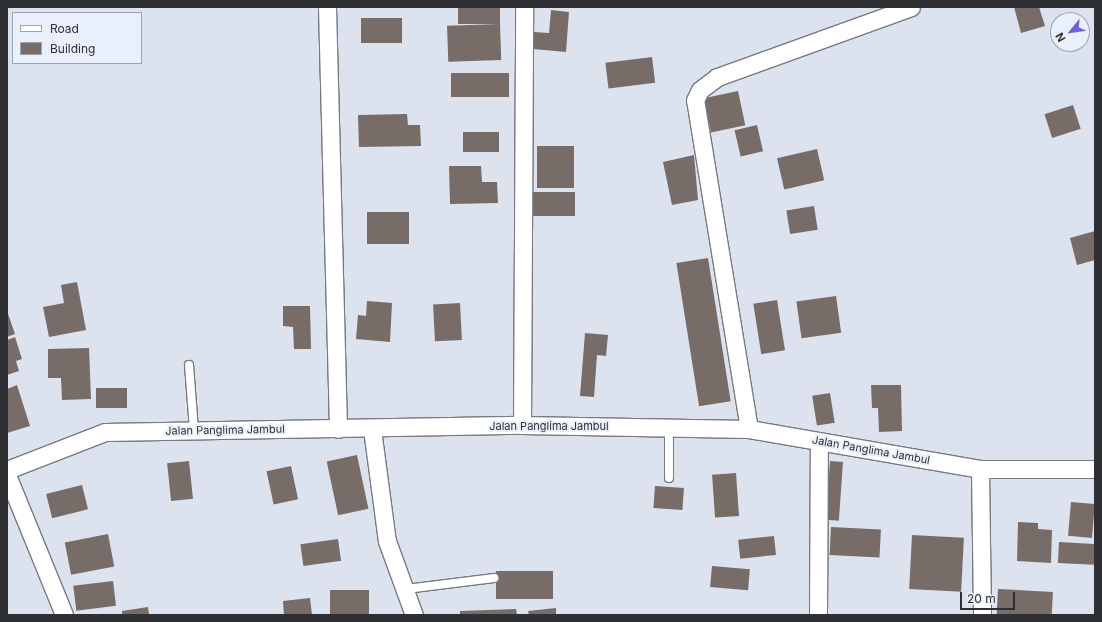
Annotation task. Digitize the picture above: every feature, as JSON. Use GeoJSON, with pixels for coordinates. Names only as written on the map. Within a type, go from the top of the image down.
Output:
{"type":"FeatureCollection","features":[{"type":"Feature","properties":{"kind":"street"},"geometry":{"type":"LineString","coordinates":[[327,7],[338,429]]}},
{"type":"Feature","properties":{"kind":"street"},"geometry":{"type":"LineString","coordinates":[[522,425],[524,7]]}},
{"type":"Feature","properties":{"kind":"street"},"geometry":{"type":"LineString","coordinates":[[749,429],[695,100],[700,90],[717,77],[911,7]]}},
{"type":"Feature","properties":{"kind":"street","name":"Jalan Panglima Jambul"},"geometry":{"type":"LineString","coordinates":[[7,470],[105,432],[522,425],[749,429],[980,469],[1095,469]]}},
{"type":"Feature","properties":{"kind":"street"},"geometry":{"type":"LineString","coordinates":[[372,428],[387,541],[406,588],[414,615]]}},
{"type":"Feature","properties":{"kind":"street"},"geometry":{"type":"LineString","coordinates":[[818,615],[819,442]]}},
{"type":"Feature","properties":{"kind":"street"},"geometry":{"type":"LineString","coordinates":[[980,469],[982,615]]}},
{"type":"Feature","properties":{"kind":"street"},"geometry":{"type":"LineString","coordinates":[[7,475],[64,615]]}},
{"type":"Feature","properties":{"kind":"lane"},"geometry":{"type":"LineString","coordinates":[[189,365],[194,430]]}},
{"type":"Feature","properties":{"kind":"lane"},"geometry":{"type":"LineString","coordinates":[[669,428],[669,478]]}},
{"type":"Feature","properties":{"kind":"lane"},"geometry":{"type":"LineString","coordinates":[[406,588],[494,578]]}},
{"type":"Feature","properties":{"kind":"building"},"geometry":{"type":"Polygon","coordinates":[[[458,7],[500,7],[500,24],[458,24],[458,7]]]}},
{"type":"Feature","properties":{"kind":"building"},"geometry":{"type":"Polygon","coordinates":[[[1014,7],[1039,7],[1045,26],[1021,33],[1014,7]]]}},
{"type":"Feature","properties":{"kind":"building"},"geometry":{"type":"Polygon","coordinates":[[[551,10],[569,12],[566,52],[533,49],[534,32],[549,33],[551,10]]]}},
{"type":"Feature","properties":{"kind":"building"},"geometry":{"type":"Polygon","coordinates":[[[361,18],[402,18],[402,43],[361,43],[361,18]]]}},
{"type":"Feature","properties":{"kind":"building"},"geometry":{"type":"Polygon","coordinates":[[[500,24],[501,60],[448,62],[447,26],[500,24]]]}},
{"type":"Feature","properties":{"kind":"building"},"geometry":{"type":"Polygon","coordinates":[[[652,57],[655,83],[609,89],[605,63],[652,57]]]}},
{"type":"Feature","properties":{"kind":"building"},"geometry":{"type":"Polygon","coordinates":[[[451,73],[509,73],[509,97],[451,97],[451,73]]]}},
{"type":"Feature","properties":{"kind":"building"},"geometry":{"type":"Polygon","coordinates":[[[738,91],[745,125],[711,133],[704,98],[738,91]]]}},
{"type":"Feature","properties":{"kind":"building"},"geometry":{"type":"Polygon","coordinates":[[[1073,105],[1081,129],[1052,138],[1044,114],[1073,105]]]}},
{"type":"Feature","properties":{"kind":"building"},"geometry":{"type":"Polygon","coordinates":[[[407,114],[408,125],[420,125],[421,146],[359,147],[358,115],[407,114]]]}},
{"type":"Feature","properties":{"kind":"building"},"geometry":{"type":"Polygon","coordinates":[[[757,125],[763,151],[741,156],[735,130],[757,125]]]}},
{"type":"Feature","properties":{"kind":"building"},"geometry":{"type":"Polygon","coordinates":[[[463,132],[499,132],[499,152],[463,152],[463,132]]]}},
{"type":"Feature","properties":{"kind":"building"},"geometry":{"type":"Polygon","coordinates":[[[537,146],[574,146],[574,188],[537,188],[537,146]]]}},
{"type":"Feature","properties":{"kind":"building"},"geometry":{"type":"Polygon","coordinates":[[[817,149],[824,180],[784,189],[777,158],[817,149]]]}},
{"type":"Feature","properties":{"kind":"building"},"geometry":{"type":"Polygon","coordinates":[[[694,155],[698,200],[672,205],[663,162],[694,155]]]}},
{"type":"Feature","properties":{"kind":"building"},"geometry":{"type":"Polygon","coordinates":[[[449,166],[481,166],[482,182],[497,182],[498,203],[450,204],[449,166]]]}},
{"type":"Feature","properties":{"kind":"building"},"geometry":{"type":"Polygon","coordinates":[[[529,192],[575,192],[575,216],[529,216],[529,192]]]}},
{"type":"Feature","properties":{"kind":"building"},"geometry":{"type":"Polygon","coordinates":[[[814,206],[818,230],[790,234],[786,210],[814,206]]]}},
{"type":"Feature","properties":{"kind":"building"},"geometry":{"type":"Polygon","coordinates":[[[367,212],[409,212],[409,244],[367,244],[367,212]]]}},
{"type":"Feature","properties":{"kind":"building"},"geometry":{"type":"Polygon","coordinates":[[[1095,231],[1095,260],[1077,265],[1070,238],[1095,231]]]}},
{"type":"Feature","properties":{"kind":"building"},"geometry":{"type":"Polygon","coordinates":[[[708,258],[731,401],[699,406],[676,263],[708,258]]]}},
{"type":"Feature","properties":{"kind":"building"},"geometry":{"type":"Polygon","coordinates":[[[77,282],[86,330],[49,337],[43,307],[64,303],[61,285],[77,282]]]}},
{"type":"Feature","properties":{"kind":"building"},"geometry":{"type":"Polygon","coordinates":[[[836,296],[841,333],[802,338],[796,302],[836,296]]]}},
{"type":"Feature","properties":{"kind":"building"},"geometry":{"type":"Polygon","coordinates":[[[777,300],[785,350],[761,354],[753,304],[777,300]]]}},
{"type":"Feature","properties":{"kind":"building"},"geometry":{"type":"Polygon","coordinates":[[[367,301],[392,303],[390,342],[356,339],[358,315],[366,316],[367,301]]]}},
{"type":"Feature","properties":{"kind":"building"},"geometry":{"type":"Polygon","coordinates":[[[460,303],[462,340],[435,341],[433,304],[460,303]]]}},
{"type":"Feature","properties":{"kind":"building"},"geometry":{"type":"Polygon","coordinates":[[[283,306],[310,306],[311,349],[294,349],[293,327],[283,326],[283,306]]]}},
{"type":"Feature","properties":{"kind":"building"},"geometry":{"type":"Polygon","coordinates":[[[7,311],[15,334],[7,337],[7,311]]]}},
{"type":"Feature","properties":{"kind":"building"},"geometry":{"type":"Polygon","coordinates":[[[585,333],[608,335],[606,356],[597,355],[594,397],[580,396],[585,333]]]}},
{"type":"Feature","properties":{"kind":"building"},"geometry":{"type":"Polygon","coordinates":[[[15,337],[22,359],[16,361],[19,371],[7,375],[7,340],[15,337]]]}},
{"type":"Feature","properties":{"kind":"building"},"geometry":{"type":"Polygon","coordinates":[[[89,348],[91,399],[62,400],[61,378],[48,378],[48,349],[89,348]]]}},
{"type":"Feature","properties":{"kind":"building"},"geometry":{"type":"Polygon","coordinates":[[[17,385],[30,426],[7,433],[7,389],[17,385]]]}},
{"type":"Feature","properties":{"kind":"building"},"geometry":{"type":"Polygon","coordinates":[[[871,385],[901,385],[902,431],[879,432],[878,408],[872,408],[871,385]]]}},
{"type":"Feature","properties":{"kind":"building"},"geometry":{"type":"Polygon","coordinates":[[[96,388],[127,388],[127,408],[96,408],[96,388]]]}},
{"type":"Feature","properties":{"kind":"building"},"geometry":{"type":"Polygon","coordinates":[[[830,393],[835,423],[817,425],[812,396],[830,393]]]}},
{"type":"Feature","properties":{"kind":"building"},"geometry":{"type":"Polygon","coordinates":[[[357,455],[368,509],[338,515],[327,461],[357,455]]]}},
{"type":"Feature","properties":{"kind":"building"},"geometry":{"type":"Polygon","coordinates":[[[189,461],[193,499],[171,501],[167,463],[189,461]]]}},
{"type":"Feature","properties":{"kind":"building"},"geometry":{"type":"Polygon","coordinates":[[[830,461],[843,462],[839,521],[826,520],[830,461]]]}},
{"type":"Feature","properties":{"kind":"building"},"geometry":{"type":"Polygon","coordinates":[[[291,466],[298,499],[274,504],[267,471],[291,466]]]}},
{"type":"Feature","properties":{"kind":"building"},"geometry":{"type":"Polygon","coordinates":[[[736,473],[739,516],[715,518],[712,475],[736,473]]]}},
{"type":"Feature","properties":{"kind":"building"},"geometry":{"type":"Polygon","coordinates":[[[82,485],[88,509],[52,518],[46,494],[82,485]]]}},
{"type":"Feature","properties":{"kind":"building"},"geometry":{"type":"Polygon","coordinates":[[[655,486],[684,488],[682,510],[653,508],[655,486]]]}},
{"type":"Feature","properties":{"kind":"building"},"geometry":{"type":"Polygon","coordinates":[[[1071,502],[1095,504],[1092,538],[1068,536],[1071,502]]]}},
{"type":"Feature","properties":{"kind":"building"},"geometry":{"type":"Polygon","coordinates":[[[1018,522],[1038,523],[1038,529],[1052,530],[1051,563],[1017,561],[1018,522]]]}},
{"type":"Feature","properties":{"kind":"building"},"geometry":{"type":"Polygon","coordinates":[[[831,527],[881,530],[879,558],[830,555],[831,527]]]}},
{"type":"Feature","properties":{"kind":"building"},"geometry":{"type":"Polygon","coordinates":[[[108,534],[114,566],[71,575],[65,542],[108,534]]]}},
{"type":"Feature","properties":{"kind":"building"},"geometry":{"type":"Polygon","coordinates":[[[912,535],[964,538],[961,592],[909,589],[912,535]]]}},
{"type":"Feature","properties":{"kind":"building"},"geometry":{"type":"Polygon","coordinates":[[[774,536],[776,555],[740,559],[738,540],[774,536]]]}},
{"type":"Feature","properties":{"kind":"building"},"geometry":{"type":"Polygon","coordinates":[[[338,539],[341,561],[303,566],[300,544],[338,539]]]}},
{"type":"Feature","properties":{"kind":"building"},"geometry":{"type":"Polygon","coordinates":[[[1059,542],[1095,544],[1094,565],[1058,563],[1059,542]]]}},
{"type":"Feature","properties":{"kind":"building"},"geometry":{"type":"Polygon","coordinates":[[[712,566],[750,569],[748,590],[710,587],[712,566]]]}},
{"type":"Feature","properties":{"kind":"building"},"geometry":{"type":"Polygon","coordinates":[[[496,571],[553,571],[553,599],[496,599],[496,571]]]}},
{"type":"Feature","properties":{"kind":"building"},"geometry":{"type":"Polygon","coordinates":[[[113,581],[116,606],[76,611],[73,586],[113,581]]]}},
{"type":"Feature","properties":{"kind":"building"},"geometry":{"type":"Polygon","coordinates":[[[998,589],[1053,592],[1052,615],[997,614],[998,589]]]}},
{"type":"Feature","properties":{"kind":"building"},"geometry":{"type":"Polygon","coordinates":[[[330,590],[369,590],[369,615],[330,615],[330,590]]]}},
{"type":"Feature","properties":{"kind":"building"},"geometry":{"type":"Polygon","coordinates":[[[310,598],[312,615],[284,615],[283,601],[310,598]]]}},
{"type":"Feature","properties":{"kind":"building"},"geometry":{"type":"Polygon","coordinates":[[[148,607],[149,615],[122,615],[122,611],[148,607]]]}},
{"type":"Feature","properties":{"kind":"building"},"geometry":{"type":"Polygon","coordinates":[[[556,608],[556,615],[529,615],[528,611],[556,608]]]}},
{"type":"Feature","properties":{"kind":"building"},"geometry":{"type":"Polygon","coordinates":[[[516,609],[517,615],[460,615],[460,611],[516,609]]]}}]}
